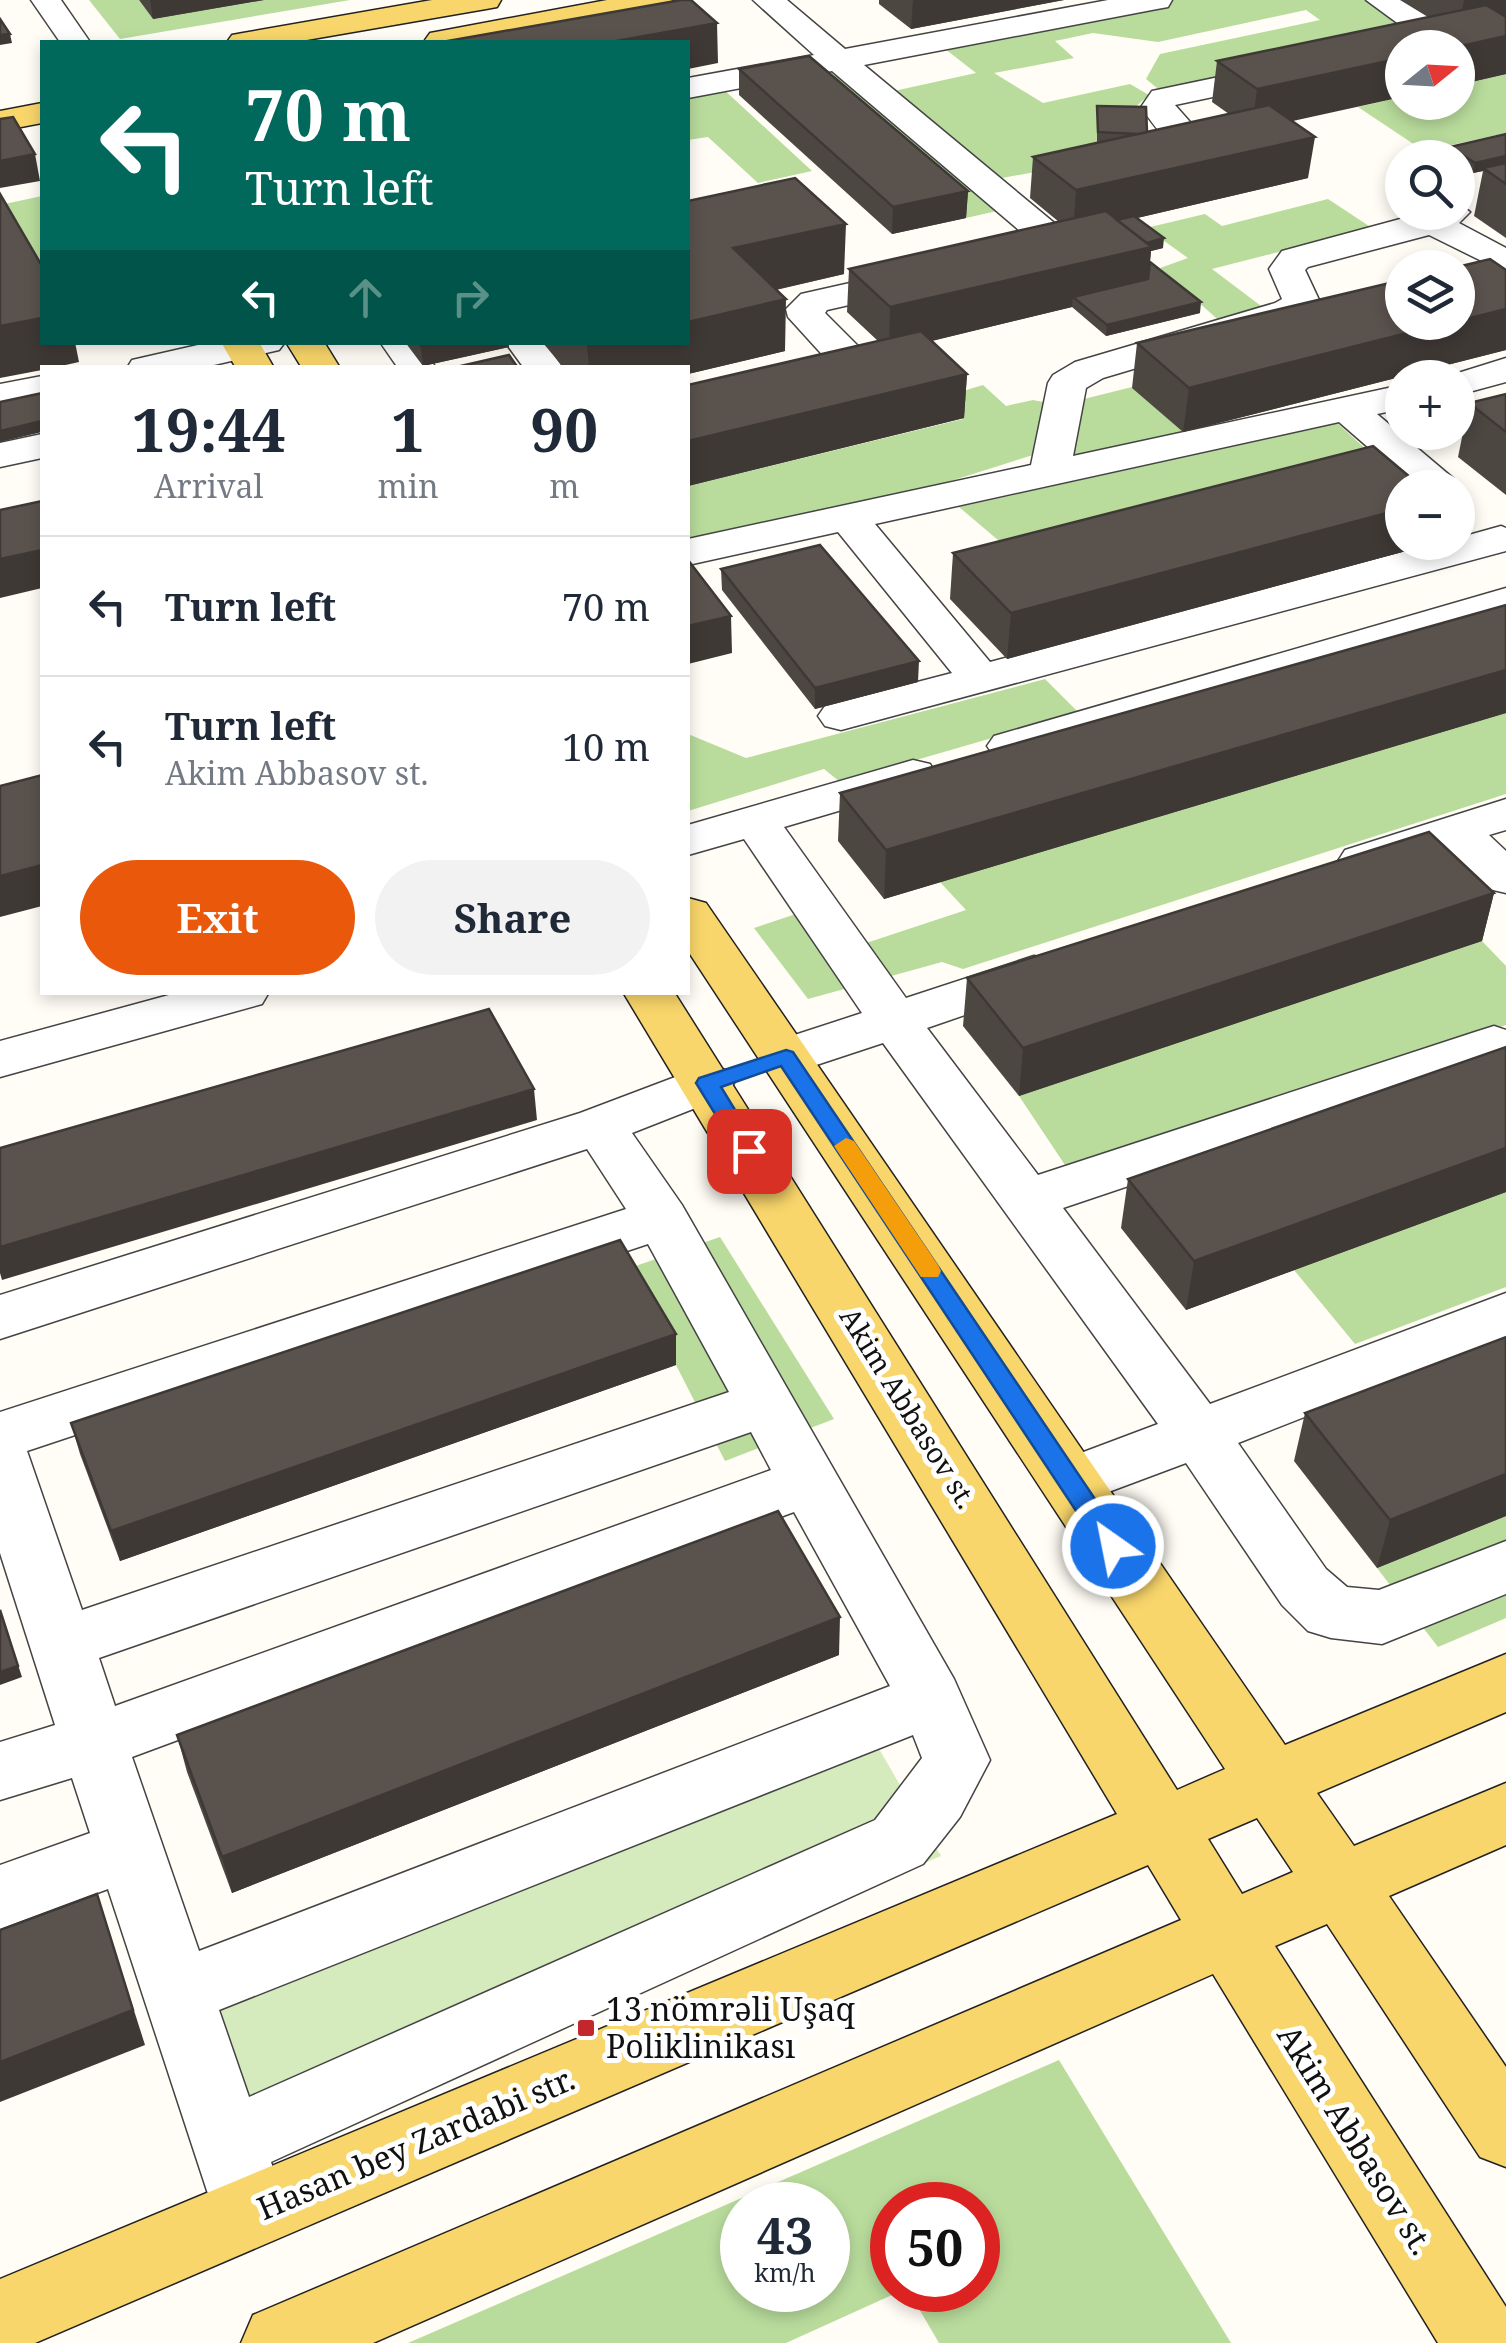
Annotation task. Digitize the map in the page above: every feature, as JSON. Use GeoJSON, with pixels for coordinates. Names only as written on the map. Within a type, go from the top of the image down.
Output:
{"type":"FeatureCollection","features":[{"type":"Feature","properties":{"kind":"main road"},"geometry":{"type":"LineString","coordinates":[[255,40],[486,0]]}},
{"type":"Feature","properties":{"kind":"main road"},"geometry":{"type":"LineString","coordinates":[[439,40],[656,0]]}},
{"type":"Feature","properties":{"kind":"main road"},"geometry":{"type":"LineString","coordinates":[[0,121],[40,113]]}},
{"type":"Feature","properties":{"kind":"main road"},"geometry":{"type":"LineString","coordinates":[[690,917],[1506,2132]]}},
{"type":"Feature","properties":{"kind":"main road","name":"Akim Abbasov st."},"geometry":{"type":"LineString","coordinates":[[650,995],[1483,2343]]}},
{"type":"Feature","properties":{"kind":"main road"},"geometry":{"type":"LineString","coordinates":[[707,1083],[786,1057]]}},
{"type":"Feature","properties":{"kind":"main road","name":"Hasan bey Zardabi str."},"geometry":{"type":"LineString","coordinates":[[0,2318],[1506,1682]]}},
{"type":"Feature","properties":{"kind":"main road"},"geometry":{"type":"LineString","coordinates":[[281,2343],[1506,1813]]}},
{"type":"Feature","properties":{"kind":"street"},"geometry":{"type":"LineString","coordinates":[[46,0],[73,40]]}},
{"type":"Feature","properties":{"kind":"street"},"geometry":{"type":"LineString","coordinates":[[690,408],[837,372],[848,365],[846,355],[807,317],[805,308],[814,302],[1021,255],[1043,246],[1045,234],[768,0]]}},
{"type":"Feature","properties":{"kind":"street"},"geometry":{"type":"LineString","coordinates":[[690,88],[1158,0]]}},
{"type":"Feature","properties":{"kind":"street"},"geometry":{"type":"LineString","coordinates":[[1380,0],[1427,30]]}},
{"type":"Feature","properties":{"kind":"street"},"geometry":{"type":"LineString","coordinates":[[1197,149],[1157,107],[1164,98],[1385,52]]}},
{"type":"Feature","properties":{"kind":"street"},"geometry":{"type":"LineString","coordinates":[[1160,157],[1236,142]]}},
{"type":"Feature","properties":{"kind":"street"},"geometry":{"type":"LineString","coordinates":[[994,191],[1031,184]]}},
{"type":"Feature","properties":{"kind":"street"},"geometry":{"type":"LineString","coordinates":[[1049,473],[1066,383],[1089,370],[1288,311],[1302,302],[1287,269],[1294,259],[1391,230]]}},
{"type":"Feature","properties":{"kind":"street"},"geometry":{"type":"LineString","coordinates":[[1473,230],[1506,262]]}},
{"type":"Feature","properties":{"kind":"street"},"geometry":{"type":"LineString","coordinates":[[856,260],[885,284]]}},
{"type":"Feature","properties":{"kind":"street"},"geometry":{"type":"LineString","coordinates":[[526,345],[542,365]]}},
{"type":"Feature","properties":{"kind":"street"},"geometry":{"type":"LineString","coordinates":[[164,365],[251,350]]}},
{"type":"Feature","properties":{"kind":"street"},"geometry":{"type":"LineString","coordinates":[[1475,378],[1506,370]]}},
{"type":"Feature","properties":{"kind":"street"},"geometry":{"type":"LineString","coordinates":[[0,396],[40,388]]}},
{"type":"Feature","properties":{"kind":"street"},"geometry":{"type":"LineString","coordinates":[[690,552],[1385,401]]}},
{"type":"Feature","properties":{"kind":"street"},"geometry":{"type":"LineString","coordinates":[[1349,411],[1419,470]]}},
{"type":"Feature","properties":{"kind":"street"},"geometry":{"type":"LineString","coordinates":[[0,454],[40,446]]}},
{"type":"Feature","properties":{"kind":"street"},"geometry":{"type":"LineString","coordinates":[[847,516],[982,680]]}},
{"type":"Feature","properties":{"kind":"street"},"geometry":{"type":"LineString","coordinates":[[1475,516],[1504,540]]}},
{"type":"Feature","properties":{"kind":"street"},"geometry":{"type":"LineString","coordinates":[[841,716],[1504,540]]}},
{"type":"Feature","properties":{"kind":"street"},"geometry":{"type":"LineString","coordinates":[[690,839],[1506,601]]}},
{"type":"Feature","properties":{"kind":"street"},"geometry":{"type":"LineString","coordinates":[[1324,874],[1506,814]]}},
{"type":"Feature","properties":{"kind":"street"},"geometry":{"type":"LineString","coordinates":[[755,820],[894,1020],[1198,1433],[1304,1587],[1331,1612],[1382,1617],[1506,1567]]}},
{"type":"Feature","properties":{"kind":"street"},"geometry":{"type":"LineString","coordinates":[[1455,830],[1506,878]]}},
{"type":"Feature","properties":{"kind":"street"},"geometry":{"type":"LineString","coordinates":[[786,1057],[1081,957]]}},
{"type":"Feature","properties":{"kind":"street"},"geometry":{"type":"LineString","coordinates":[[0,1059],[233,995]]}},
{"type":"Feature","properties":{"kind":"street"},"geometry":{"type":"LineString","coordinates":[[1026,1200],[1494,1044]]}},
{"type":"Feature","properties":{"kind":"street"},"geometry":{"type":"LineString","coordinates":[[0,1317],[599,1126],[707,1083]]}},
{"type":"Feature","properties":{"kind":"street"},"geometry":{"type":"LineString","coordinates":[[227,2144],[898,1842],[936,1796],[956,1760],[930,1699],[766,1402],[662,1219],[599,1126]]}},
{"type":"Feature","properties":{"kind":"street"},"geometry":{"type":"LineString","coordinates":[[0,1436],[550,1252],[662,1219]]}},
{"type":"Feature","properties":{"kind":"street"},"geometry":{"type":"LineString","coordinates":[[1071,1482],[1506,1314]]}},
{"type":"Feature","properties":{"kind":"street"},"geometry":{"type":"LineString","coordinates":[[61,1644],[766,1402]]}},
{"type":"Feature","properties":{"kind":"street"},"geometry":{"type":"LineString","coordinates":[[0,1458],[250,2214]]}},
{"type":"Feature","properties":{"kind":"street"},"geometry":{"type":"LineString","coordinates":[[0,1770],[94,1742],[809,1481]]}},
{"type":"Feature","properties":{"kind":"street"},"geometry":{"type":"LineString","coordinates":[[176,1993],[930,1699]]}},
{"type":"Feature","properties":{"kind":"street"},"geometry":{"type":"LineString","coordinates":[[0,1897],[129,1850]]}},
{"type":"Feature","properties":{"kind":"green space"},"geometry":{"type":"Polygon","coordinates":[[[89,0],[139,0],[153,19],[264,0],[350,0],[120,39],[89,0]]]}},
{"type":"Feature","properties":{"kind":"green space"},"geometry":{"type":"Polygon","coordinates":[[[1167,0],[1367,0],[1417,30],[1385,30],[1385,39],[1162,92],[1146,79],[1160,54],[1320,20],[1306,10],[1158,42],[1093,33],[1055,41],[1074,58],[994,73],[1043,103],[1130,84],[1149,95],[1125,116],[1152,151],[1002,178],[894,91],[976,73],[940,45],[1167,0]]]}},
{"type":"Feature","properties":{"kind":"green space"},"geometry":{"type":"Polygon","coordinates":[[[1506,74],[1506,133],[1474,140],[1408,140],[1358,107],[1385,101],[1385,120],[1475,120],[1475,81],[1506,74]]]}},
{"type":"Feature","properties":{"kind":"green space"},"geometry":{"type":"Polygon","coordinates":[[[838,75],[997,211],[966,218],[809,81],[838,75]]]}},
{"type":"Feature","properties":{"kind":"green space"},"geometry":{"type":"Polygon","coordinates":[[[721,87],[812,171],[758,183],[708,137],[690,140],[690,94],[721,87]]]}},
{"type":"Feature","properties":{"kind":"green space"},"geometry":{"type":"Polygon","coordinates":[[[40,196],[40,295],[0,205],[40,196]]]}},
{"type":"Feature","properties":{"kind":"green space"},"geometry":{"type":"Polygon","coordinates":[[[1328,199],[1372,228],[1212,269],[1277,318],[1233,333],[1160,268],[1188,258],[1146,228],[1205,214],[1222,226],[1328,199]]]}},
{"type":"Feature","properties":{"kind":"green space"},"geometry":{"type":"Polygon","coordinates":[[[983,385],[1006,406],[1033,400],[1053,404],[1033,455],[938,485],[690,538],[690,486],[963,419],[943,397],[983,385]]]}},
{"type":"Feature","properties":{"kind":"green space"},"geometry":{"type":"Polygon","coordinates":[[[1132,387],[1183,432],[1087,456],[1059,455],[1076,401],[1132,387]]]}},
{"type":"Feature","properties":{"kind":"green space"},"geometry":{"type":"Polygon","coordinates":[[[1337,423],[1378,460],[1011,551],[959,507],[1337,423]]]}},
{"type":"Feature","properties":{"kind":"green space"},"geometry":{"type":"Polygon","coordinates":[[[1045,679],[1079,713],[840,782],[824,769],[690,810],[690,735],[746,758],[1045,679]]]}},
{"type":"Feature","properties":{"kind":"green space"},"geometry":{"type":"Polygon","coordinates":[[[1506,713],[1506,794],[963,969],[942,962],[808,999],[754,928],[799,913],[842,951],[966,910],[940,882],[1506,713]]]}},
{"type":"Feature","properties":{"kind":"green space"},"geometry":{"type":"Polygon","coordinates":[[[1482,941],[1506,966],[1506,1025],[1079,1186],[1019,1096],[1482,941]]]}},
{"type":"Feature","properties":{"kind":"green space"},"geometry":{"type":"Polygon","coordinates":[[[1506,1191],[1506,1287],[1355,1344],[1294,1270],[1506,1191]]]}},
{"type":"Feature","properties":{"kind":"green space"},"geometry":{"type":"Polygon","coordinates":[[[720,1237],[834,1419],[725,1461],[676,1365],[621,1271],[720,1237]]]}},
{"type":"Feature","properties":{"kind":"green space"},"geometry":{"type":"Polygon","coordinates":[[[1506,1516],[1506,1618],[1438,1647],[1377,1568],[1506,1516]]]}},
{"type":"Feature","properties":{"kind":"green space"},"geometry":{"type":"Polygon","coordinates":[[[852,1702],[941,1856],[261,2139],[204,1962],[852,1702]]]}},
{"type":"Feature","properties":{"kind":"green space"},"geometry":{"type":"Polygon","coordinates":[[[1059,2060],[1231,2343],[939,2343],[921,2312],[1000,2312],[1000,2182],[870,2182],[870,2305],[786,2343],[408,2343],[720,2207],[720,2312],[850,2312],[850,2182],[778,2182],[1059,2060]]]}},
{"type":"Feature","properties":{"kind":"building"},"geometry":{"type":"Polygon","coordinates":[[[681,0],[691,0],[717,23],[622,40],[453,40],[681,0]]]}},
{"type":"Feature","properties":{"kind":"building"},"geometry":{"type":"Polygon","coordinates":[[[1486,5],[1506,17],[1506,36],[1475,43],[1475,30],[1385,30],[1385,62],[1257,89],[1217,61],[1486,5]]]}},
{"type":"Feature","properties":{"kind":"building"},"geometry":{"type":"Polygon","coordinates":[[[0,19],[10,34],[0,35],[0,19]]]}},
{"type":"Feature","properties":{"kind":"building"},"geometry":{"type":"Polygon","coordinates":[[[809,56],[968,191],[893,207],[739,69],[809,56]]]}},
{"type":"Feature","properties":{"kind":"building"},"geometry":{"type":"Polygon","coordinates":[[[1269,105],[1315,137],[1076,190],[1033,157],[1269,105]]]}},
{"type":"Feature","properties":{"kind":"building"},"geometry":{"type":"Polygon","coordinates":[[[1097,106],[1146,107],[1147,132],[1098,132],[1097,106]]]}},
{"type":"Feature","properties":{"kind":"building"},"geometry":{"type":"Polygon","coordinates":[[[13,117],[35,154],[0,161],[0,119],[13,117]]]}},
{"type":"Feature","properties":{"kind":"building"},"geometry":{"type":"Polygon","coordinates":[[[1506,134],[1506,156],[1475,163],[1475,141],[1506,134]]]}},
{"type":"Feature","properties":{"kind":"building"},"geometry":{"type":"Polygon","coordinates":[[[1506,163],[1506,184],[1483,168],[1506,163]]]}},
{"type":"Feature","properties":{"kind":"building"},"geometry":{"type":"Polygon","coordinates":[[[795,178],[846,224],[733,248],[786,299],[690,322],[690,201],[795,178]]]}},
{"type":"Feature","properties":{"kind":"building"},"geometry":{"type":"Polygon","coordinates":[[[0,194],[40,263],[40,318],[0,326],[0,194]]]}},
{"type":"Feature","properties":{"kind":"building"},"geometry":{"type":"Polygon","coordinates":[[[1106,211],[1152,247],[890,307],[849,269],[1106,211]]]}},
{"type":"Feature","properties":{"kind":"building"},"geometry":{"type":"Polygon","coordinates":[[[1134,216],[1164,238],[1147,243],[1117,220],[1134,216]]]}},
{"type":"Feature","properties":{"kind":"building"},"geometry":{"type":"Polygon","coordinates":[[[1490,259],[1506,270],[1506,309],[1475,317],[1475,263],[1490,259]]]}},
{"type":"Feature","properties":{"kind":"building"},"geometry":{"type":"Polygon","coordinates":[[[1150,262],[1201,302],[1107,325],[1073,297],[1148,279],[1150,262]]]}},
{"type":"Feature","properties":{"kind":"building"},"geometry":{"type":"Polygon","coordinates":[[[1385,284],[1385,339],[1189,388],[1137,343],[1385,284]]]}},
{"type":"Feature","properties":{"kind":"building"},"geometry":{"type":"Polygon","coordinates":[[[921,331],[967,374],[690,441],[690,385],[921,331]]]}},
{"type":"Feature","properties":{"kind":"building"},"geometry":{"type":"Polygon","coordinates":[[[509,355],[516,365],[465,365],[509,355]]]}},
{"type":"Feature","properties":{"kind":"building"},"geometry":{"type":"Polygon","coordinates":[[[40,393],[40,421],[0,431],[0,402],[40,393]]]}},
{"type":"Feature","properties":{"kind":"building"},"geometry":{"type":"Polygon","coordinates":[[[1506,394],[1506,432],[1475,408],[1475,402],[1506,394]]]}},
{"type":"Feature","properties":{"kind":"building"},"geometry":{"type":"Polygon","coordinates":[[[1373,446],[1402,470],[1385,470],[1385,514],[1011,613],[953,553],[1373,446]]]}},
{"type":"Feature","properties":{"kind":"building"},"geometry":{"type":"Polygon","coordinates":[[[40,501],[40,550],[0,559],[0,510],[40,501]]]}},
{"type":"Feature","properties":{"kind":"building"},"geometry":{"type":"Polygon","coordinates":[[[820,545],[919,661],[815,688],[721,569],[820,545]]]}},
{"type":"Feature","properties":{"kind":"building"},"geometry":{"type":"Polygon","coordinates":[[[690,563],[731,616],[690,626],[690,563]]]}},
{"type":"Feature","properties":{"kind":"building"},"geometry":{"type":"Polygon","coordinates":[[[1506,605],[1506,670],[886,850],[840,793],[1506,605]]]}},
{"type":"Feature","properties":{"kind":"building"},"geometry":{"type":"Polygon","coordinates":[[[40,776],[40,866],[0,876],[0,786],[40,776]]]}},
{"type":"Feature","properties":{"kind":"building"},"geometry":{"type":"Polygon","coordinates":[[[1429,832],[1494,893],[1023,1048],[967,978],[1429,832]]]}},
{"type":"Feature","properties":{"kind":"building"},"geometry":{"type":"Polygon","coordinates":[[[489,1009],[534,1089],[0,1247],[0,1148],[489,1009]]]}},
{"type":"Feature","properties":{"kind":"building"},"geometry":{"type":"Polygon","coordinates":[[[1506,1047],[1506,1148],[1194,1261],[1128,1179],[1506,1047]]]}},
{"type":"Feature","properties":{"kind":"building"},"geometry":{"type":"Polygon","coordinates":[[[620,1240],[676,1334],[111,1531],[71,1423],[620,1240]]]}},
{"type":"Feature","properties":{"kind":"building"},"geometry":{"type":"Polygon","coordinates":[[[1506,1337],[1506,1474],[1390,1520],[1305,1413],[1506,1337]]]}},
{"type":"Feature","properties":{"kind":"building"},"geometry":{"type":"Polygon","coordinates":[[[778,1511],[840,1617],[222,1857],[177,1735],[778,1511]]]}},
{"type":"Feature","properties":{"kind":"building"},"geometry":{"type":"Polygon","coordinates":[[[0,1610],[18,1666],[0,1672],[0,1610]]]}},
{"type":"Feature","properties":{"kind":"building"},"geometry":{"type":"Polygon","coordinates":[[[97,1894],[133,2010],[0,2062],[0,1930],[97,1894]]]}},
{"type":"Feature","properties":{"kind":"slow traffic"},"geometry":{"type":"LineString","coordinates":[[846,1146],[929,1271]]}},
{"type":"Feature","properties":{"kind":"place","name":"13 nömrəli Uşaq Poliklinikası"},"geometry":{"type":"Point","coordinates":[586,2028]}},
{"type":"Feature","properties":{"kind":"route"},"geometry":{"type":"LineString","coordinates":[[749,1151],[707,1083],[786,1057],[1113,1546]]}}]}
